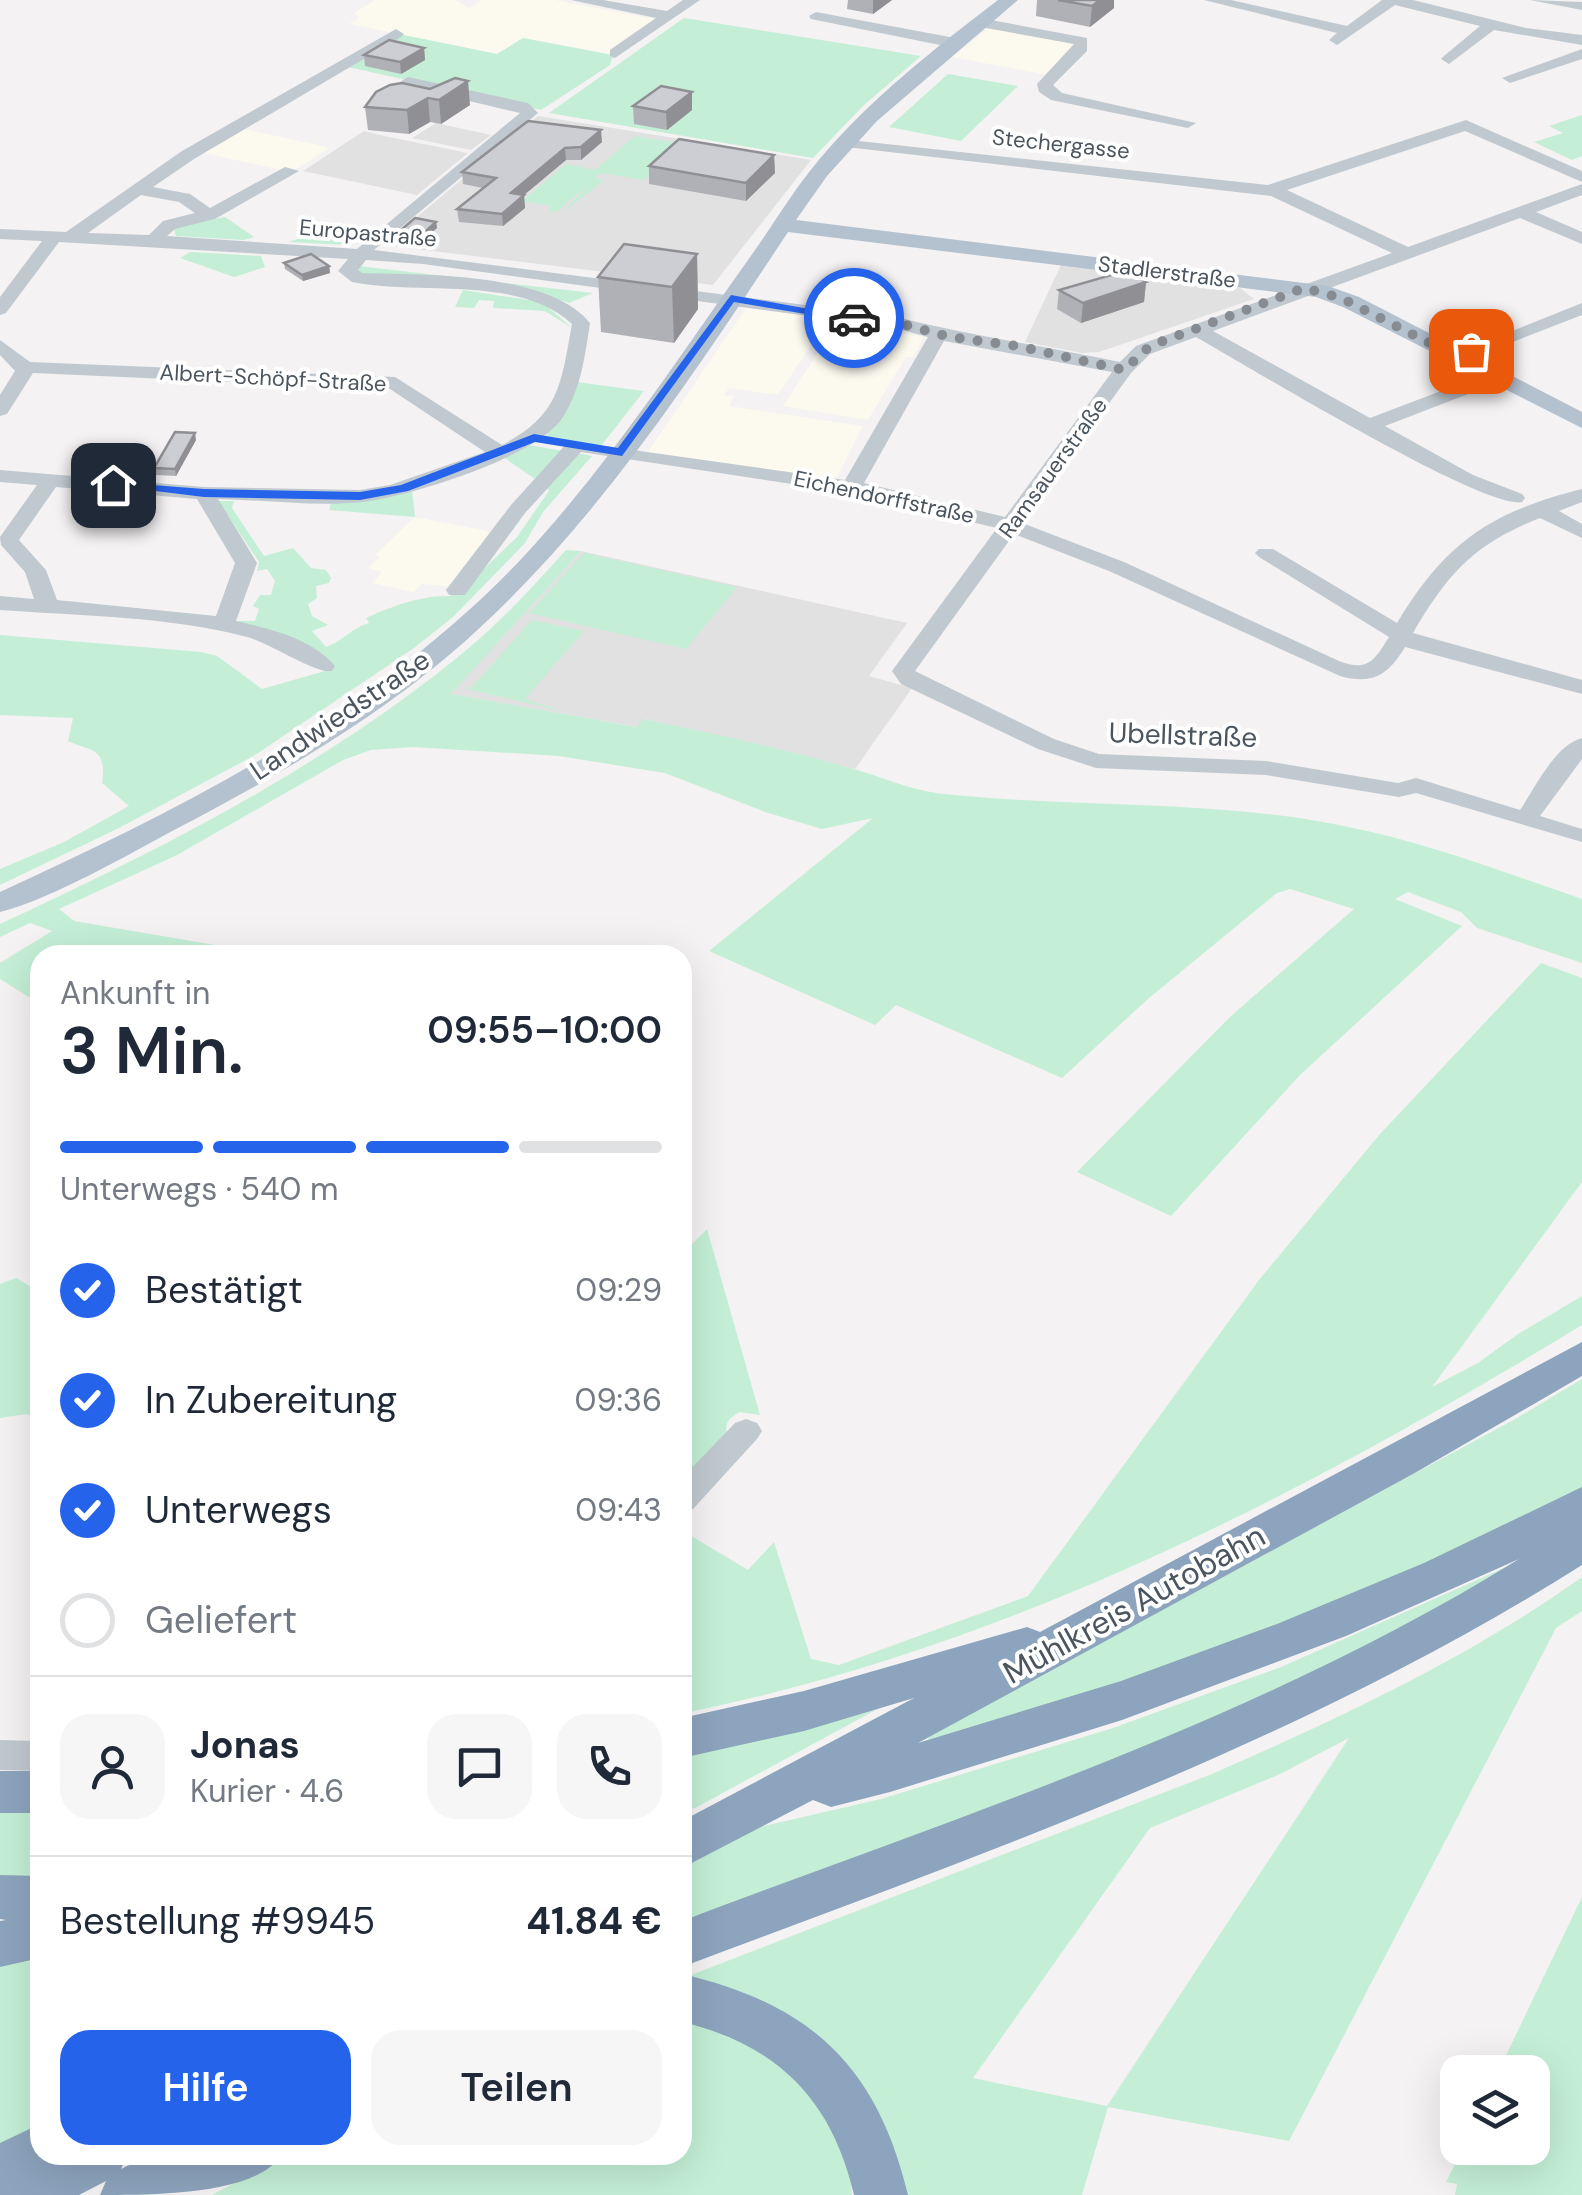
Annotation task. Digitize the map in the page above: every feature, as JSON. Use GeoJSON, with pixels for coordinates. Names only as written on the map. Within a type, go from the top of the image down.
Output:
{"type":"FeatureCollection","features":[{"type":"Feature","properties":{"kind":"highway","name":"Mühlkreis Autobahn"},"geometry":{"type":"LineString","coordinates":[[692,1841],[1398,1462],[1582,1356]]}},
{"type":"Feature","properties":{"kind":"highway"},"geometry":{"type":"LineString","coordinates":[[692,1818],[1024,1732],[1212,1669],[1462,1566],[1582,1504]]}},
{"type":"Feature","properties":{"kind":"highway"},"geometry":{"type":"LineString","coordinates":[[692,1940],[1051,1804],[1265,1716],[1446,1626],[1582,1542]]}},
{"type":"Feature","properties":{"kind":"highway"},"geometry":{"type":"LineString","coordinates":[[692,1736],[804,1712],[962,1662],[1074,1634]]}},
{"type":"Feature","properties":{"kind":"highway"},"geometry":{"type":"LineString","coordinates":[[0,1792],[30,1792]]}},
{"type":"Feature","properties":{"kind":"highway"},"geometry":{"type":"LineString","coordinates":[[0,1897],[30,1898]]}},
{"type":"Feature","properties":{"kind":"highway"},"geometry":{"type":"LineString","coordinates":[[0,1944],[30,1937]]}},
{"type":"Feature","properties":{"kind":"highway"},"geometry":{"type":"LineString","coordinates":[[692,2001],[753,2018],[805,2051],[832,2079],[852,2109],[877,2172],[881,2195]]}},
{"type":"Feature","properties":{"kind":"highway"},"geometry":{"type":"LineString","coordinates":[[0,2172],[30,2156]]}},
{"type":"Feature","properties":{"kind":"highway"},"geometry":{"type":"LineString","coordinates":[[25,2195],[81,2165]]}},
{"type":"Feature","properties":{"kind":"highway"},"geometry":{"type":"LineString","coordinates":[[127,2195],[186,2165]]}},
{"type":"Feature","properties":{"kind":"highway"},"geometry":{"type":"LineString","coordinates":[[174,2195],[234,2165]]}},
{"type":"Feature","properties":{"kind":"main road","name":"Landwiedstraße"},"geometry":{"type":"LineString","coordinates":[[0,903],[117,848],[227,789],[337,724],[460,632],[522,572],[622,452],[846,142],[894,94],[1006,0]]}},
{"type":"Feature","properties":{"kind":"main road","name":"Stadlerstraße"},"geometry":{"type":"LineString","coordinates":[[783,226],[1304,288],[1341,298],[1457,357],[1483,382],[1582,421]]}},
{"type":"Feature","properties":{"kind":"street"},"geometry":{"type":"LineString","coordinates":[[578,0],[669,16]]}},
{"type":"Feature","properties":{"kind":"street"},"geometry":{"type":"LineString","coordinates":[[616,53],[693,0]]}},
{"type":"Feature","properties":{"kind":"street"},"geometry":{"type":"LineString","coordinates":[[842,0],[816,16],[956,43]]}},
{"type":"Feature","properties":{"kind":"street"},"geometry":{"type":"LineString","coordinates":[[1211,0],[1349,31]]}},
{"type":"Feature","properties":{"kind":"street"},"geometry":{"type":"LineString","coordinates":[[1334,42],[1394,0],[1492,24],[1582,40]]}},
{"type":"Feature","properties":{"kind":"street"},"geometry":{"type":"LineString","coordinates":[[1537,0],[1582,6]]}},
{"type":"Feature","properties":{"kind":"street"},"geometry":{"type":"LineString","coordinates":[[980,23],[1082,41],[1082,48],[1045,84],[1045,90],[1057,97],[1188,123]]}},
{"type":"Feature","properties":{"kind":"street"},"geometry":{"type":"LineString","coordinates":[[1449,59],[1492,24]]}},
{"type":"Feature","properties":{"kind":"street"},"geometry":{"type":"LineString","coordinates":[[0,308],[62,238],[188,154],[396,34]]}},
{"type":"Feature","properties":{"kind":"street"},"geometry":{"type":"LineString","coordinates":[[1510,78],[1582,54]]}},
{"type":"Feature","properties":{"kind":"street"},"geometry":{"type":"LineString","coordinates":[[0,476],[204,493],[370,495],[403,488],[502,454],[534,438],[550,422],[572,376],[581,328],[575,314],[558,302],[531,295],[358,278],[347,268],[530,114],[522,106],[408,82]]}},
{"type":"Feature","properties":{"kind":"street","name":"Stechergasse"},"geometry":{"type":"LineString","coordinates":[[1270,190],[1466,125],[1582,177]]}},
{"type":"Feature","properties":{"kind":"street","name":"Stechergasse"},"geometry":{"type":"LineString","coordinates":[[846,142],[1270,190],[1404,252]]}},
{"type":"Feature","properties":{"kind":"street","name":"Europastraße"},"geometry":{"type":"LineString","coordinates":[[151,186],[226,216],[267,243]]}},
{"type":"Feature","properties":{"kind":"street","name":"Europastraße"},"geometry":{"type":"LineString","coordinates":[[157,236],[168,225],[250,208],[279,187]]}},
{"type":"Feature","properties":{"kind":"street","name":"Ramsauerstraße"},"geometry":{"type":"LineString","coordinates":[[904,676],[1124,370],[1143,350],[1304,288],[1582,190]]}},
{"type":"Feature","properties":{"kind":"street"},"geometry":{"type":"LineString","coordinates":[[1520,211],[1582,239]]}},
{"type":"Feature","properties":{"kind":"street","name":"Europastraße"},"geometry":{"type":"LineString","coordinates":[[0,234],[360,254],[502,268],[894,322],[1124,370]]}},
{"type":"Feature","properties":{"kind":"street"},"geometry":{"type":"LineString","coordinates":[[1457,357],[1582,309]]}},
{"type":"Feature","properties":{"kind":"street"},"geometry":{"type":"LineString","coordinates":[[1196,329],[1466,480],[1582,532]]}},
{"type":"Feature","properties":{"kind":"street"},"geometry":{"type":"LineString","coordinates":[[852,486],[938,334]]}},
{"type":"Feature","properties":{"kind":"street"},"geometry":{"type":"LineString","coordinates":[[0,346],[24,367],[23,376],[0,410]]}},
{"type":"Feature","properties":{"kind":"street","name":"Albert-Schöpf-Straße"},"geometry":{"type":"LineString","coordinates":[[24,367],[395,383],[502,454]]}},
{"type":"Feature","properties":{"kind":"street"},"geometry":{"type":"LineString","coordinates":[[1369,425],[1483,382]]}},
{"type":"Feature","properties":{"kind":"street"},"geometry":{"type":"LineString","coordinates":[[534,438],[622,452]]}},
{"type":"Feature","properties":{"kind":"street"},"geometry":{"type":"LineString","coordinates":[[457,590],[518,508],[576,445]]}},
{"type":"Feature","properties":{"kind":"street","name":"Eichendorffstraße"},"geometry":{"type":"LineString","coordinates":[[622,452],[852,486],[1012,526],[1104,561],[1356,674],[1367,675],[1380,668],[1402,636]]}},
{"type":"Feature","properties":{"kind":"street"},"geometry":{"type":"LineString","coordinates":[[41,607],[46,600],[42,582],[8,543],[8,537],[51,480]]}},
{"type":"Feature","properties":{"kind":"street"},"geometry":{"type":"LineString","coordinates":[[204,493],[246,564],[224,623]]}},
{"type":"Feature","properties":{"kind":"street"},"geometry":{"type":"LineString","coordinates":[[1402,636],[1455,557],[1532,507],[1582,494]]}},
{"type":"Feature","properties":{"kind":"street"},"geometry":{"type":"LineString","coordinates":[[1266,553],[1402,636],[1582,688]]}},
{"type":"Feature","properties":{"kind":"street"},"geometry":{"type":"LineString","coordinates":[[0,603],[224,623],[280,638],[324,666]]}},
{"type":"Feature","properties":{"kind":"street","name":"Ubellstraße"},"geometry":{"type":"LineString","coordinates":[[904,676],[1046,744],[1096,762],[1266,768],[1399,790],[1416,785],[1578,836]]}},
{"type":"Feature","properties":{"kind":"street"},"geometry":{"type":"LineString","coordinates":[[1526,820],[1557,773],[1582,745]]}},
{"type":"Feature","properties":{"kind":"street"},"geometry":{"type":"LineString","coordinates":[[692,1489],[746,1431]]}},
{"type":"Feature","properties":{"kind":"street"},"geometry":{"type":"LineString","coordinates":[[0,1756],[30,1756]]}},
{"type":"Feature","properties":{"kind":"shaded area"},"geometry":{"type":"Polygon","coordinates":[[[375,0],[455,0],[469,8],[482,0],[555,0],[655,19],[609,50],[613,55],[523,38],[497,54],[349,24],[359,18],[354,13],[375,0]]]}},
{"type":"Feature","properties":{"kind":"shaded area"},"geometry":{"type":"Polygon","coordinates":[[[989,28],[1078,41],[1048,75],[952,57],[989,28]]]}},
{"type":"Feature","properties":{"kind":"shaded area"},"geometry":{"type":"Polygon","coordinates":[[[538,116],[811,160],[713,285],[383,245],[538,116]]]}},
{"type":"Feature","properties":{"kind":"shaded area"},"geometry":{"type":"Polygon","coordinates":[[[436,123],[491,135],[471,150],[412,138],[436,123]]]}},
{"type":"Feature","properties":{"kind":"shaded area"},"geometry":{"type":"Polygon","coordinates":[[[244,129],[328,149],[296,169],[282,170],[203,153],[244,129]]]}},
{"type":"Feature","properties":{"kind":"shaded area"},"geometry":{"type":"Polygon","coordinates":[[[364,131],[468,153],[417,195],[303,171],[364,131]]]}},
{"type":"Feature","properties":{"kind":"shaded area"},"geometry":{"type":"Polygon","coordinates":[[[1061,265],[1240,288],[1254,299],[1099,352],[1082,353],[1025,342],[1061,265]]]}},
{"type":"Feature","properties":{"kind":"shaded area"},"geometry":{"type":"Polygon","coordinates":[[[746,308],[829,318],[778,395],[729,388],[724,395],[734,396],[729,406],[863,426],[835,481],[648,452],[746,308]]]}},
{"type":"Feature","properties":{"kind":"shaded area"},"geometry":{"type":"Polygon","coordinates":[[[839,321],[924,337],[913,357],[906,357],[868,420],[783,406],[839,321]]]}},
{"type":"Feature","properties":{"kind":"shaded area"},"geometry":{"type":"Polygon","coordinates":[[[415,517],[488,531],[491,539],[454,587],[422,584],[413,592],[372,583],[382,572],[368,568],[380,557],[375,555],[415,517]]]}},
{"type":"Feature","properties":{"kind":"shaded area"},"geometry":{"type":"Polygon","coordinates":[[[581,551],[907,623],[869,676],[912,688],[855,769],[645,719],[638,727],[450,694],[581,551]]]}},
{"type":"Feature","properties":{"kind":"green space"},"geometry":{"type":"Polygon","coordinates":[[[684,18],[921,56],[863,106],[813,158],[549,113],[684,18]]]}},
{"type":"Feature","properties":{"kind":"green space"},"geometry":{"type":"Polygon","coordinates":[[[399,34],[497,54],[523,38],[613,55],[610,65],[541,110],[348,67],[399,34]]]}},
{"type":"Feature","properties":{"kind":"green space"},"geometry":{"type":"Polygon","coordinates":[[[948,74],[1018,86],[961,141],[889,127],[948,74]]]}},
{"type":"Feature","properties":{"kind":"green space"},"geometry":{"type":"Polygon","coordinates":[[[1582,115],[1582,156],[1572,160],[1534,142],[1563,133],[1549,126],[1582,115]]]}},
{"type":"Feature","properties":{"kind":"green space"},"geometry":{"type":"Polygon","coordinates":[[[635,136],[685,144],[644,180],[601,173],[595,178],[604,180],[562,213],[591,183],[556,212],[548,211],[551,206],[522,201],[566,164],[595,170],[635,136]]]}},
{"type":"Feature","properties":{"kind":"green space"},"geometry":{"type":"Polygon","coordinates":[[[225,217],[254,237],[244,240],[176,236],[173,227],[225,217]]]}},
{"type":"Feature","properties":{"kind":"green space"},"geometry":{"type":"Polygon","coordinates":[[[334,223],[369,231],[349,245],[288,242],[319,233],[334,223]]]}},
{"type":"Feature","properties":{"kind":"green space"},"geometry":{"type":"Polygon","coordinates":[[[190,252],[261,256],[265,267],[234,277],[180,258],[190,252]]]}},
{"type":"Feature","properties":{"kind":"green space"},"geometry":{"type":"Polygon","coordinates":[[[358,266],[593,293],[569,303],[541,294],[364,275],[355,271],[358,266]]]}},
{"type":"Feature","properties":{"kind":"green space"},"geometry":{"type":"Polygon","coordinates":[[[463,290],[542,302],[572,328],[545,311],[493,308],[494,301],[479,300],[474,308],[455,307],[463,290]]]}},
{"type":"Feature","properties":{"kind":"green space"},"geometry":{"type":"Polygon","coordinates":[[[576,382],[644,391],[601,446],[546,436],[576,382]]]}},
{"type":"Feature","properties":{"kind":"green space"},"geometry":{"type":"Polygon","coordinates":[[[529,445],[563,451],[535,479],[502,456],[529,445]]]}},
{"type":"Feature","properties":{"kind":"green space"},"geometry":{"type":"Polygon","coordinates":[[[577,453],[592,456],[543,512],[525,543],[453,617],[414,648],[255,755],[119,828],[0,885],[0,869],[64,842],[129,806],[102,783],[100,757],[68,741],[73,718],[0,715],[0,635],[201,652],[217,656],[262,689],[325,671],[235,621],[255,621],[259,609],[253,606],[260,595],[271,595],[275,581],[267,569],[257,571],[259,562],[218,501],[234,501],[232,508],[264,556],[293,548],[311,568],[326,570],[331,578],[329,583],[316,586],[317,598],[308,604],[312,616],[328,625],[312,631],[326,647],[369,623],[366,618],[381,611],[462,590],[517,537],[549,491],[547,487],[577,453]]]}},
{"type":"Feature","properties":{"kind":"green space"},"geometry":{"type":"Polygon","coordinates":[[[412,490],[415,517],[329,510],[332,500],[412,490]]]}},
{"type":"Feature","properties":{"kind":"green space"},"geometry":{"type":"Polygon","coordinates":[[[566,550],[581,551],[451,694],[637,727],[644,719],[799,754],[931,792],[1245,812],[1294,817],[1404,840],[1582,899],[1582,963],[1477,928],[1461,912],[1408,892],[1395,899],[1462,926],[1299,1076],[1171,1216],[1077,1172],[1231,1016],[1354,909],[1290,889],[1277,893],[1149,998],[1062,1078],[896,1005],[875,1025],[709,951],[873,818],[822,829],[765,812],[665,773],[559,756],[413,747],[371,750],[343,760],[177,855],[59,909],[74,921],[215,945],[30,945],[30,998],[0,979],[0,963],[52,931],[30,923],[0,937],[0,924],[184,834],[303,766],[416,689],[483,636],[566,550]]]}},
{"type":"Feature","properties":{"kind":"green space"},"geometry":{"type":"Polygon","coordinates":[[[584,553],[737,587],[686,649],[529,613],[584,553]]]}},
{"type":"Feature","properties":{"kind":"green space"},"geometry":{"type":"Polygon","coordinates":[[[532,620],[584,631],[525,699],[565,712],[463,688],[472,687],[532,620]]]}},
{"type":"Feature","properties":{"kind":"green space"},"geometry":{"type":"Polygon","coordinates":[[[1541,963],[1582,978],[1582,1182],[1432,1387],[1478,1363],[1582,1296],[1582,1325],[1369,1448],[1149,1559],[920,1649],[803,1685],[692,1711],[692,1536],[748,1570],[774,1542],[811,1659],[839,1665],[1028,1596],[1259,1280],[1380,1134],[1541,963]]]}},
{"type":"Feature","properties":{"kind":"green space"},"geometry":{"type":"Polygon","coordinates":[[[707,1229],[760,1415],[739,1412],[731,1418],[726,1439],[692,1478],[692,1244],[707,1229]]]}},
{"type":"Feature","properties":{"kind":"green space"},"geometry":{"type":"Polygon","coordinates":[[[16,1278],[30,1286],[30,1416],[0,1418],[0,1284],[16,1278]]]}},
{"type":"Feature","properties":{"kind":"green space"},"geometry":{"type":"Polygon","coordinates":[[[1582,1379],[1582,1493],[1336,1611],[929,1744],[928,1736],[1517,1418],[1582,1379]]]}},
{"type":"Feature","properties":{"kind":"green space"},"geometry":{"type":"Polygon","coordinates":[[[1540,1552],[1284,1692],[692,1924],[692,1860],[742,1831],[881,1799],[1113,1728],[1281,1667],[1540,1552]]]}},
{"type":"Feature","properties":{"kind":"green space"},"geometry":{"type":"Polygon","coordinates":[[[1582,1577],[1582,1611],[1556,1628],[1289,2141],[1108,2107],[1082,2195],[894,2195],[874,2123],[692,1986],[692,1975],[1260,1753],[1402,1685],[1494,1634],[1582,1577]],[[1349,1738],[1278,1775],[1150,1828],[973,2078],[1107,2106],[1349,1738]]]}},
{"type":"Feature","properties":{"kind":"green space"},"geometry":{"type":"Polygon","coordinates":[[[894,1700],[692,1808],[692,1749],[894,1700]]]}},
{"type":"Feature","properties":{"kind":"green space"},"geometry":{"type":"Polygon","coordinates":[[[0,1805],[30,1805],[30,1884],[0,1884],[0,1805]]]}},
{"type":"Feature","properties":{"kind":"green space"},"geometry":{"type":"Polygon","coordinates":[[[1582,1897],[1582,2195],[1455,2195],[1457,2184],[1446,2182],[1454,2165],[1550,2165],[1550,2055],[1506,2055],[1582,1897]]]}},
{"type":"Feature","properties":{"kind":"green space"},"geometry":{"type":"Polygon","coordinates":[[[30,1956],[30,2142],[0,2159],[0,1965],[30,1956]]]}},
{"type":"Feature","properties":{"kind":"green space"},"geometry":{"type":"Polygon","coordinates":[[[692,2023],[742,2039],[796,2080],[835,2134],[847,2165],[852,2195],[212,2195],[268,2165],[692,2165],[692,2023]]]}},
{"type":"Feature","properties":{"kind":"building"},"geometry":{"type":"Polygon","coordinates":[[[1058,0],[1100,0],[1092,6],[1058,0]]]}},
{"type":"Feature","properties":{"kind":"building"},"geometry":{"type":"Polygon","coordinates":[[[389,40],[424,48],[400,62],[364,55],[389,40]]]}},
{"type":"Feature","properties":{"kind":"building"},"geometry":{"type":"Polygon","coordinates":[[[455,78],[468,81],[439,100],[428,98],[407,110],[365,107],[376,92],[390,85],[402,83],[430,89],[455,78]]]}},
{"type":"Feature","properties":{"kind":"building"},"geometry":{"type":"Polygon","coordinates":[[[661,86],[692,92],[666,112],[633,106],[661,86]]]}},
{"type":"Feature","properties":{"kind":"building"},"geometry":{"type":"Polygon","coordinates":[[[528,121],[601,130],[581,147],[565,148],[511,193],[524,195],[502,214],[457,209],[496,178],[462,172],[528,121]]]}},
{"type":"Feature","properties":{"kind":"building"},"geometry":{"type":"Polygon","coordinates":[[[679,139],[774,155],[746,183],[649,166],[679,139]]]}},
{"type":"Feature","properties":{"kind":"building"},"geometry":{"type":"Polygon","coordinates":[[[415,218],[436,222],[417,239],[395,235],[415,218]]]}},
{"type":"Feature","properties":{"kind":"building"},"geometry":{"type":"Polygon","coordinates":[[[624,244],[697,254],[672,287],[598,277],[624,244]]]}},
{"type":"Feature","properties":{"kind":"building"},"geometry":{"type":"Polygon","coordinates":[[[311,254],[329,266],[302,275],[284,263],[311,254]]]}},
{"type":"Feature","properties":{"kind":"building"},"geometry":{"type":"Polygon","coordinates":[[[1125,271],[1146,282],[1083,303],[1059,290],[1125,271]]]}},
{"type":"Feature","properties":{"kind":"building"},"geometry":{"type":"Polygon","coordinates":[[[175,432],[195,433],[175,469],[154,468],[175,432]]]}},
{"type":"Feature","properties":{"kind":"way so far"},"geometry":{"type":"LineString","coordinates":[[854,318],[894,322],[950,337],[1017,346],[1124,370],[1150,346],[1304,288],[1341,298],[1457,357],[1471,351]]}},
{"type":"Feature","properties":{"kind":"route"},"geometry":{"type":"LineString","coordinates":[[113,485],[204,493],[360,496],[403,488],[502,454],[534,438],[622,452],[731,298],[854,318]]}}]}
